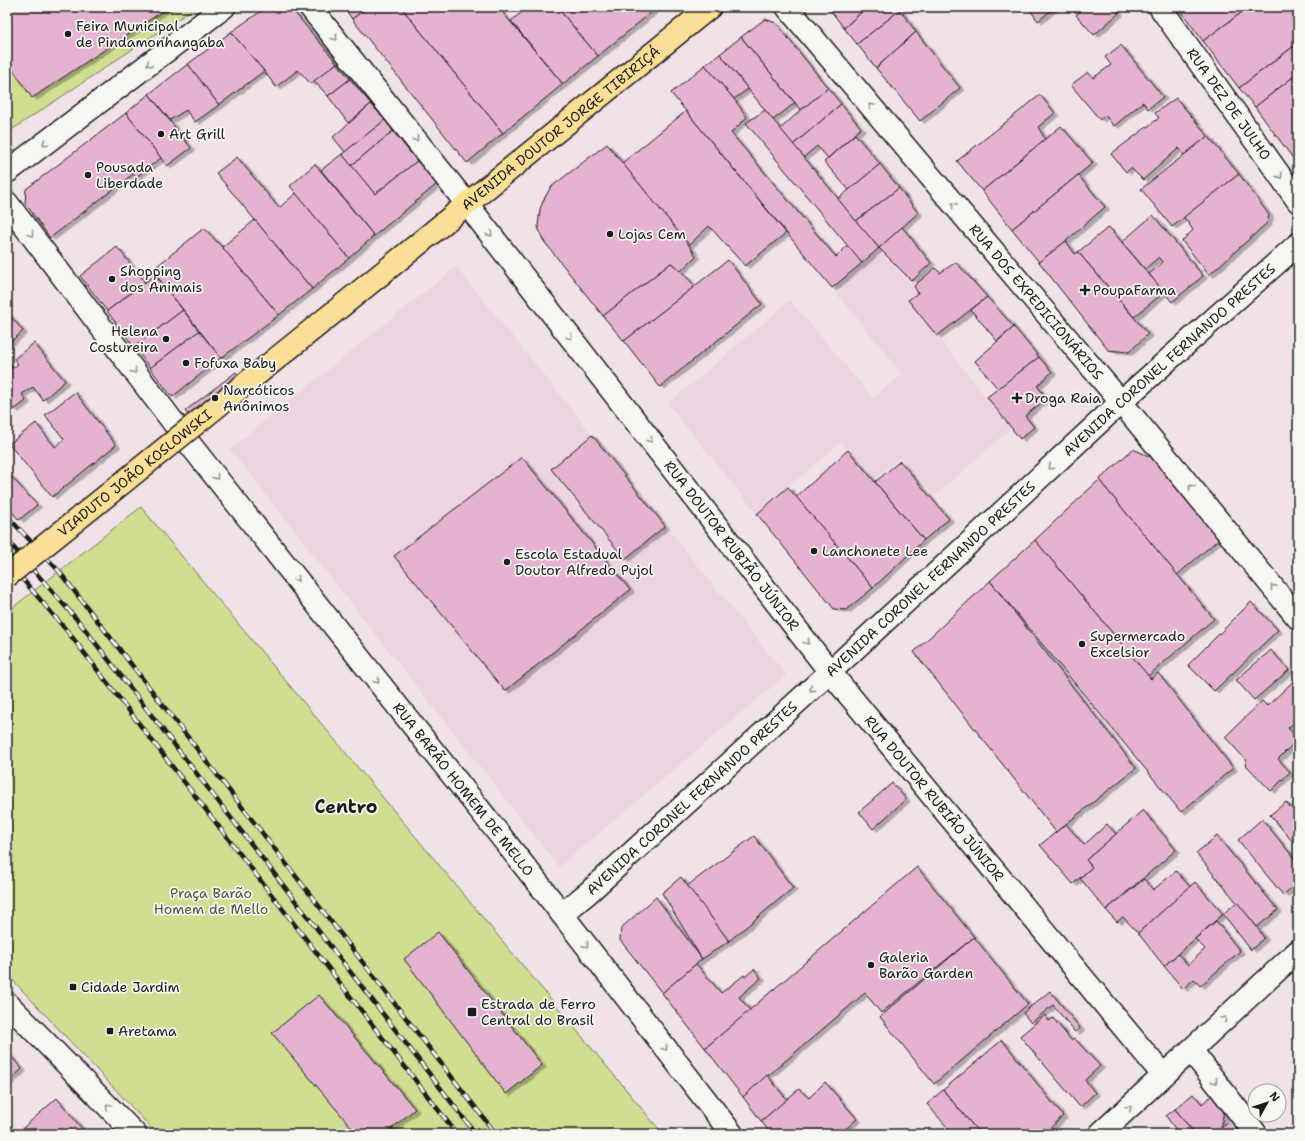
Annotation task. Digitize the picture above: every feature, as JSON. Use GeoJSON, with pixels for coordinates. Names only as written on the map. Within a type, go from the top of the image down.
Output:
{"type":"FeatureCollection","features":[{"type":"Feature","properties":{"kind":"main road","name":"AVENIDA DOUTOR JORGE TIBIRIÇÁ"},"geometry":{"type":"LineString","coordinates":[[411,250],[710,7]]}},
{"type":"Feature","properties":{"kind":"main road","name":"VIADUTO JOÃO KOSLOWSKI"},"geometry":{"type":"LineString","coordinates":[[7,576],[411,250]]}},
{"type":"Feature","properties":{"kind":"street"},"geometry":{"type":"LineString","coordinates":[[7,172],[224,7]]}},
{"type":"Feature","properties":{"kind":"street","name":"RUA DOUTOR RUBIÃO JÚNIOR"},"geometry":{"type":"LineString","coordinates":[[310,7],[466,204],[830,672],[1163,1075]]}},
{"type":"Feature","properties":{"kind":"street","name":"RUA DOS EXPEDICIONÁRIOS"},"geometry":{"type":"LineString","coordinates":[[787,7],[1121,402],[1298,618]]}},
{"type":"Feature","properties":{"kind":"street","name":"RUA DEZ DE JULHO"},"geometry":{"type":"LineString","coordinates":[[1160,7],[1298,201]]}},
{"type":"Feature","properties":{"kind":"street","name":"RUA BARÃO HOMEM DE MELLO"},"geometry":{"type":"LineString","coordinates":[[7,202],[192,447],[562,914],[732,1134]]}},
{"type":"Feature","properties":{"kind":"street","name":"AVENIDA CORONEL FERNANDO PRESTES"},"geometry":{"type":"LineString","coordinates":[[562,914],[595,887],[830,672],[1121,402],[1298,244]]}},
{"type":"Feature","properties":{"kind":"street"},"geometry":{"type":"LineString","coordinates":[[1100,1134],[1298,951]]}},
{"type":"Feature","properties":{"kind":"street"},"geometry":{"type":"LineString","coordinates":[[7,1004],[136,1134]]}},
{"type":"Feature","properties":{"kind":"street"},"geometry":{"type":"LineString","coordinates":[[1191,1050],[1256,1134]]}},
{"type":"Feature","properties":{"kind":"shaded area"},"geometry":{"type":"Polygon","coordinates":[[[879,248],[912,281],[918,293],[908,300],[1011,428],[935,496],[900,457],[874,480],[841,442],[757,514],[668,404],[790,300],[873,398],[902,374],[832,288],[879,248]]]}},
{"type":"Feature","properties":{"kind":"shaded area","name":"Escola Estadual Doutor Alfredo Pujol"},"geometry":{"type":"Polygon","coordinates":[[[456,267],[786,675],[559,867],[230,449],[456,267]]]}},
{"type":"Feature","properties":{"kind":"green space","name":"Feira Municipal de Pindamonhangaba"},"geometry":{"type":"Polygon","coordinates":[[[7,7],[196,7],[7,133],[7,7]]]}},
{"type":"Feature","properties":{"kind":"green space","name":"Praça Barão Homem de Mello"},"geometry":{"type":"Polygon","coordinates":[[[141,507],[663,1134],[157,1134],[7,974],[7,612],[141,507]]]}},
{"type":"Feature","properties":{"kind":"building","name":"Feira Municipal de Pindamonhangaba"},"geometry":{"type":"Polygon","coordinates":[[[7,7],[169,7],[32,98],[7,61],[7,7]]]}},
{"type":"Feature","properties":{"kind":"building"},"geometry":{"type":"Polygon","coordinates":[[[267,7],[290,7],[337,63],[311,84],[298,70],[276,87],[231,32],[267,7]]]}},
{"type":"Feature","properties":{"kind":"building"},"geometry":{"type":"Polygon","coordinates":[[[344,7],[368,7],[352,19],[344,7]]]}},
{"type":"Feature","properties":{"kind":"building"},"geometry":{"type":"Polygon","coordinates":[[[368,7],[401,7],[503,133],[467,163],[352,19],[368,7]]]}},
{"type":"Feature","properties":{"kind":"building"},"geometry":{"type":"Polygon","coordinates":[[[401,7],[498,7],[563,84],[503,133],[401,7]]]}},
{"type":"Feature","properties":{"kind":"building"},"geometry":{"type":"Polygon","coordinates":[[[528,7],[557,7],[598,56],[563,84],[511,21],[528,7]]]}},
{"type":"Feature","properties":{"kind":"building"},"geometry":{"type":"Polygon","coordinates":[[[557,7],[658,7],[598,56],[557,7]]]}},
{"type":"Feature","properties":{"kind":"building"},"geometry":{"type":"Polygon","coordinates":[[[828,7],[867,7],[844,28],[828,7]]]}},
{"type":"Feature","properties":{"kind":"building"},"geometry":{"type":"Polygon","coordinates":[[[867,7],[897,7],[900,10],[857,44],[844,28],[867,7]]]}},
{"type":"Feature","properties":{"kind":"building"},"geometry":{"type":"Polygon","coordinates":[[[1028,7],[1055,7],[1038,21],[1028,7]]]}},
{"type":"Feature","properties":{"kind":"building"},"geometry":{"type":"Polygon","coordinates":[[[1085,7],[1115,7],[1119,13],[1094,35],[1076,15],[1085,7]]]}},
{"type":"Feature","properties":{"kind":"building"},"geometry":{"type":"Polygon","coordinates":[[[1178,7],[1249,7],[1203,41],[1178,7]]]}},
{"type":"Feature","properties":{"kind":"building"},"geometry":{"type":"Polygon","coordinates":[[[1249,7],[1298,7],[1298,43],[1239,88],[1203,41],[1249,7]]]}},
{"type":"Feature","properties":{"kind":"building"},"geometry":{"type":"Polygon","coordinates":[[[900,10],[916,32],[876,68],[857,44],[900,10]]]}},
{"type":"Feature","properties":{"kind":"building"},"geometry":{"type":"Polygon","coordinates":[[[765,19],[776,23],[828,88],[801,110],[741,37],[765,19]]]}},
{"type":"Feature","properties":{"kind":"building"},"geometry":{"type":"Polygon","coordinates":[[[231,32],[264,71],[219,105],[188,64],[231,32]]]}},
{"type":"Feature","properties":{"kind":"building"},"geometry":{"type":"Polygon","coordinates":[[[916,32],[960,88],[920,121],[876,68],[916,32]]]}},
{"type":"Feature","properties":{"kind":"building"},"geometry":{"type":"Polygon","coordinates":[[[741,37],[795,103],[773,120],[720,54],[741,37]]]}},
{"type":"Feature","properties":{"kind":"building"},"geometry":{"type":"Polygon","coordinates":[[[1298,43],[1298,73],[1255,107],[1239,88],[1298,43]]]}},
{"type":"Feature","properties":{"kind":"building"},"geometry":{"type":"Polygon","coordinates":[[[1121,45],[1163,97],[1148,109],[1143,102],[1114,126],[1105,115],[1100,120],[1071,85],[1088,72],[1093,78],[1111,65],[1105,57],[1121,45]]]}},
{"type":"Feature","properties":{"kind":"building"},"geometry":{"type":"Polygon","coordinates":[[[720,54],[748,89],[734,99],[705,65],[720,54]]]}},
{"type":"Feature","properties":{"kind":"building"},"geometry":{"type":"Polygon","coordinates":[[[337,63],[350,79],[328,96],[314,81],[337,63]]]}},
{"type":"Feature","properties":{"kind":"building"},"geometry":{"type":"Polygon","coordinates":[[[188,64],[219,105],[195,122],[186,110],[170,120],[149,94],[188,64]]]}},
{"type":"Feature","properties":{"kind":"building"},"geometry":{"type":"Polygon","coordinates":[[[705,65],[747,117],[731,133],[836,257],[848,245],[862,263],[832,288],[671,93],[705,65]]]}},
{"type":"Feature","properties":{"kind":"building"},"geometry":{"type":"Polygon","coordinates":[[[1298,73],[1298,165],[1255,107],[1298,73]]]}},
{"type":"Feature","properties":{"kind":"building"},"geometry":{"type":"Polygon","coordinates":[[[350,79],[371,104],[348,123],[328,96],[350,79]]]}},
{"type":"Feature","properties":{"kind":"building"},"geometry":{"type":"Polygon","coordinates":[[[828,88],[841,104],[793,145],[780,129],[828,88]]]}},
{"type":"Feature","properties":{"kind":"building","name":"Art Grill"},"geometry":{"type":"Polygon","coordinates":[[[149,94],[191,148],[167,166],[126,113],[149,94]]]}},
{"type":"Feature","properties":{"kind":"building"},"geometry":{"type":"Polygon","coordinates":[[[1040,95],[1055,113],[1038,127],[1045,139],[982,191],[957,161],[1040,95]]]}},
{"type":"Feature","properties":{"kind":"building"},"geometry":{"type":"Polygon","coordinates":[[[1176,98],[1208,136],[1184,155],[1179,148],[1143,180],[1131,168],[1126,172],[1111,154],[1159,118],[1155,113],[1176,98]]]}},
{"type":"Feature","properties":{"kind":"building"},"geometry":{"type":"Polygon","coordinates":[[[371,104],[385,120],[345,152],[333,137],[371,104]]]}},
{"type":"Feature","properties":{"kind":"building"},"geometry":{"type":"Polygon","coordinates":[[[841,104],[861,128],[828,158],[817,146],[804,157],[793,145],[841,104]]]}},
{"type":"Feature","properties":{"kind":"building"},"geometry":{"type":"Polygon","coordinates":[[[765,110],[879,248],[862,263],[746,123],[765,110]]]}},
{"type":"Feature","properties":{"kind":"building"},"geometry":{"type":"Polygon","coordinates":[[[686,111],[786,233],[745,266],[709,226],[689,245],[622,163],[686,111]]]}},
{"type":"Feature","properties":{"kind":"building","name":"Pousada Liberdade"},"geometry":{"type":"Polygon","coordinates":[[[126,113],[161,158],[136,177],[133,174],[50,238],[25,203],[26,189],[126,113]]]}},
{"type":"Feature","properties":{"kind":"building"},"geometry":{"type":"Polygon","coordinates":[[[385,120],[393,131],[351,166],[342,154],[385,120]]]}},
{"type":"Feature","properties":{"kind":"building"},"geometry":{"type":"Polygon","coordinates":[[[1061,126],[1093,163],[1012,229],[982,191],[1061,126]]]}},
{"type":"Feature","properties":{"kind":"building"},"geometry":{"type":"Polygon","coordinates":[[[393,131],[417,161],[375,194],[351,166],[393,131]]]}},
{"type":"Feature","properties":{"kind":"building"},"geometry":{"type":"Polygon","coordinates":[[[855,134],[880,164],[849,190],[824,162],[855,134]]]}},
{"type":"Feature","properties":{"kind":"building"},"geometry":{"type":"Polygon","coordinates":[[[1208,136],[1239,174],[1172,227],[1141,189],[1208,136]]]}},
{"type":"Feature","properties":{"kind":"building","name":"Lojas Cem"},"geometry":{"type":"Polygon","coordinates":[[[607,144],[689,245],[696,256],[681,271],[671,263],[603,316],[543,240],[538,227],[540,209],[551,187],[607,144]]]}},
{"type":"Feature","properties":{"kind":"building"},"geometry":{"type":"Polygon","coordinates":[[[342,154],[375,194],[417,161],[437,184],[374,236],[321,170],[342,154]]]}},
{"type":"Feature","properties":{"kind":"building"},"geometry":{"type":"Polygon","coordinates":[[[237,157],[279,208],[296,193],[349,258],[312,289],[216,173],[237,157]]]}},
{"type":"Feature","properties":{"kind":"building"},"geometry":{"type":"Polygon","coordinates":[[[315,164],[374,236],[349,258],[290,186],[315,164]]]}},
{"type":"Feature","properties":{"kind":"building"},"geometry":{"type":"Polygon","coordinates":[[[880,164],[899,188],[856,221],[838,199],[880,164]]]}},
{"type":"Feature","properties":{"kind":"building"},"geometry":{"type":"Polygon","coordinates":[[[1239,174],[1269,215],[1267,223],[1209,275],[1182,241],[1193,230],[1184,217],[1239,174]]]}},
{"type":"Feature","properties":{"kind":"building"},"geometry":{"type":"Polygon","coordinates":[[[1078,175],[1105,207],[1039,262],[1012,229],[1078,175]]]}},
{"type":"Feature","properties":{"kind":"building"},"geometry":{"type":"Polygon","coordinates":[[[899,188],[918,213],[879,248],[856,221],[899,188]]]}},
{"type":"Feature","properties":{"kind":"building"},"geometry":{"type":"Polygon","coordinates":[[[1153,215],[1203,276],[1172,302],[1149,274],[1163,262],[1159,257],[1145,269],[1122,242],[1153,215]]]}},
{"type":"Feature","properties":{"kind":"building"},"geometry":{"type":"Polygon","coordinates":[[[255,220],[312,289],[279,315],[222,247],[255,220]]]}},
{"type":"Feature","properties":{"kind":"building"},"geometry":{"type":"Polygon","coordinates":[[[902,227],[931,263],[912,281],[879,248],[902,227]]]}},
{"type":"Feature","properties":{"kind":"building"},"geometry":{"type":"Polygon","coordinates":[[[1109,227],[1164,292],[1134,317],[1078,252],[1109,227]]]}},
{"type":"Feature","properties":{"kind":"building"},"geometry":{"type":"Polygon","coordinates":[[[204,228],[222,247],[279,315],[221,358],[152,270],[204,228]]]}},
{"type":"Feature","properties":{"kind":"building","name":"PoupaFarma"},"geometry":{"type":"Polygon","coordinates":[[[1066,241],[1075,254],[1078,252],[1148,334],[1129,352],[1108,350],[1039,262],[1066,241]]]}},
{"type":"Feature","properties":{"kind":"building","name":"Shopping dos Animais"},"geometry":{"type":"Polygon","coordinates":[[[117,247],[145,282],[107,311],[80,276],[117,247]]]}},
{"type":"Feature","properties":{"kind":"building"},"geometry":{"type":"Polygon","coordinates":[[[728,260],[762,304],[660,387],[624,341],[728,260]]]}},
{"type":"Feature","properties":{"kind":"building"},"geometry":{"type":"Polygon","coordinates":[[[956,262],[987,297],[937,336],[908,300],[918,293],[914,286],[935,268],[940,273],[956,262]]]}},
{"type":"Feature","properties":{"kind":"building"},"geometry":{"type":"Polygon","coordinates":[[[671,263],[695,286],[624,341],[603,316],[671,263]]]}},
{"type":"Feature","properties":{"kind":"building"},"geometry":{"type":"Polygon","coordinates":[[[155,275],[183,310],[134,347],[107,311],[155,275]]]}},
{"type":"Feature","properties":{"kind":"building"},"geometry":{"type":"Polygon","coordinates":[[[987,297],[1014,327],[997,341],[971,310],[987,297]]]}},
{"type":"Feature","properties":{"kind":"building","name":"Helena Costureira"},"geometry":{"type":"Polygon","coordinates":[[[183,310],[199,331],[150,368],[134,347],[183,310]]]}},
{"type":"Feature","properties":{"kind":"building"},"geometry":{"type":"Polygon","coordinates":[[[7,312],[23,331],[7,345],[7,312]]]}},
{"type":"Feature","properties":{"kind":"building"},"geometry":{"type":"Polygon","coordinates":[[[1014,327],[1039,357],[998,389],[975,361],[1014,327]]]}},
{"type":"Feature","properties":{"kind":"building","name":"Fofuxa Baby"},"geometry":{"type":"Polygon","coordinates":[[[199,331],[221,358],[172,397],[150,368],[199,331]]]}},
{"type":"Feature","properties":{"kind":"building"},"geometry":{"type":"Polygon","coordinates":[[[34,343],[65,381],[43,400],[33,387],[22,394],[26,401],[14,410],[7,400],[7,363],[8,362],[13,368],[18,364],[14,359],[34,343]]]}},
{"type":"Feature","properties":{"kind":"building","name":"Droga Raia"},"geometry":{"type":"Polygon","coordinates":[[[1039,357],[1052,372],[1037,386],[1047,398],[1025,416],[1034,427],[1020,439],[987,397],[1039,357]]]}},
{"type":"Feature","properties":{"kind":"building","name":"Narcóticos Anônimos"},"geometry":{"type":"Polygon","coordinates":[[[236,372],[245,384],[195,424],[185,411],[236,372]]]}},
{"type":"Feature","properties":{"kind":"building"},"geometry":{"type":"Polygon","coordinates":[[[75,392],[116,445],[52,497],[9,444],[36,423],[55,447],[64,439],[45,415],[75,392]]]}},
{"type":"Feature","properties":{"kind":"building"},"geometry":{"type":"Polygon","coordinates":[[[592,435],[665,526],[625,559],[551,469],[592,435]]]}},
{"type":"Feature","properties":{"kind":"building"},"geometry":{"type":"Polygon","coordinates":[[[1133,449],[1151,457],[1220,538],[1177,575],[1099,480],[1133,449]]]}},
{"type":"Feature","properties":{"kind":"building"},"geometry":{"type":"Polygon","coordinates":[[[848,450],[924,540],[873,588],[796,497],[848,450]]]}},
{"type":"Feature","properties":{"kind":"building"},"geometry":{"type":"Polygon","coordinates":[[[522,457],[630,590],[505,691],[394,556],[522,457]]]}},
{"type":"Feature","properties":{"kind":"building"},"geometry":{"type":"Polygon","coordinates":[[[900,461],[949,519],[924,540],[875,482],[900,461]]]}},
{"type":"Feature","properties":{"kind":"building"},"geometry":{"type":"Polygon","coordinates":[[[7,472],[37,505],[19,520],[7,506],[7,472]]]}},
{"type":"Feature","properties":{"kind":"building"},"geometry":{"type":"Polygon","coordinates":[[[1099,480],[1214,619],[1148,676],[1035,540],[1099,480]]]}},
{"type":"Feature","properties":{"kind":"building","name":"Lanchonete Lee"},"geometry":{"type":"Polygon","coordinates":[[[788,487],[873,588],[846,610],[834,609],[757,514],[788,487]]]}},
{"type":"Feature","properties":{"kind":"building"},"geometry":{"type":"Polygon","coordinates":[[[1035,540],[1151,679],[1158,673],[1233,768],[1181,812],[990,581],[1035,540]]]}},
{"type":"Feature","properties":{"kind":"building"},"geometry":{"type":"Polygon","coordinates":[[[990,581],[1136,768],[1056,832],[914,652],[990,581]]]}},
{"type":"Feature","properties":{"kind":"building"},"geometry":{"type":"Polygon","coordinates":[[[1251,602],[1278,630],[1214,691],[1188,665],[1251,602]]]}},
{"type":"Feature","properties":{"kind":"building"},"geometry":{"type":"Polygon","coordinates":[[[1271,650],[1289,670],[1254,700],[1236,680],[1271,650]]]}},
{"type":"Feature","properties":{"kind":"building"},"geometry":{"type":"Polygon","coordinates":[[[1298,677],[1298,719],[1288,728],[1298,739],[1278,759],[1290,772],[1271,791],[1245,764],[1247,761],[1225,737],[1262,701],[1267,706],[1298,677]]]}},
{"type":"Feature","properties":{"kind":"building"},"geometry":{"type":"Polygon","coordinates":[[[892,783],[906,799],[873,829],[859,812],[892,783]]]}},
{"type":"Feature","properties":{"kind":"building"},"geometry":{"type":"Polygon","coordinates":[[[1286,802],[1298,816],[1298,848],[1270,815],[1286,802]]]}},
{"type":"Feature","properties":{"kind":"building"},"geometry":{"type":"Polygon","coordinates":[[[1143,810],[1176,850],[1106,910],[1080,878],[1092,867],[1086,860],[1143,810]]]}},
{"type":"Feature","properties":{"kind":"building"},"geometry":{"type":"Polygon","coordinates":[[[1262,819],[1298,863],[1298,882],[1283,895],[1238,840],[1262,819]]]}},
{"type":"Feature","properties":{"kind":"building"},"geometry":{"type":"Polygon","coordinates":[[[1066,824],[1084,845],[1107,824],[1116,834],[1086,860],[1092,867],[1073,884],[1040,845],[1066,824]]]}},
{"type":"Feature","properties":{"kind":"building"},"geometry":{"type":"Polygon","coordinates":[[[754,836],[793,888],[729,941],[687,886],[754,836]]]}},
{"type":"Feature","properties":{"kind":"building"},"geometry":{"type":"Polygon","coordinates":[[[1217,836],[1278,910],[1257,927],[1196,853],[1217,836]]]}},
{"type":"Feature","properties":{"kind":"building","name":"Galeria Barão Garden"},"geometry":{"type":"Polygon","coordinates":[[[917,867],[974,937],[881,1013],[865,993],[743,1097],[705,1048],[917,867]]]}},
{"type":"Feature","properties":{"kind":"building"},"geometry":{"type":"Polygon","coordinates":[[[1176,871],[1190,887],[1138,933],[1123,917],[1117,922],[1106,910],[1144,879],[1153,890],[1176,871]]]}},
{"type":"Feature","properties":{"kind":"building"},"geometry":{"type":"Polygon","coordinates":[[[681,877],[729,941],[702,959],[662,893],[681,877]]]}},
{"type":"Feature","properties":{"kind":"building"},"geometry":{"type":"Polygon","coordinates":[[[1195,882],[1223,914],[1164,966],[1138,933],[1195,882]]]}},
{"type":"Feature","properties":{"kind":"building"},"geometry":{"type":"Polygon","coordinates":[[[656,897],[702,959],[662,993],[620,940],[621,928],[656,897]]]}},
{"type":"Feature","properties":{"kind":"building"},"geometry":{"type":"Polygon","coordinates":[[[1237,902],[1264,938],[1251,950],[1223,914],[1237,902]]]}},
{"type":"Feature","properties":{"kind":"building"},"geometry":{"type":"Polygon","coordinates":[[[1216,921],[1240,951],[1200,986],[1194,979],[1183,989],[1164,966],[1178,954],[1188,965],[1205,949],[1195,939],[1216,921]]]}},
{"type":"Feature","properties":{"kind":"building","name":"Estrada de Ferro Central do Brasil"},"geometry":{"type":"Polygon","coordinates":[[[438,932],[542,1065],[506,1094],[404,959],[438,932]]]}},
{"type":"Feature","properties":{"kind":"building"},"geometry":{"type":"Polygon","coordinates":[[[974,937],[1028,1004],[934,1084],[880,1017],[974,937]]]}},
{"type":"Feature","properties":{"kind":"building"},"geometry":{"type":"Polygon","coordinates":[[[696,964],[721,993],[754,969],[761,978],[739,997],[750,1010],[705,1048],[662,993],[696,964]]]}},
{"type":"Feature","properties":{"kind":"building"},"geometry":{"type":"Polygon","coordinates":[[[1050,991],[1080,1028],[1075,1032],[1053,1005],[1031,1023],[1023,1013],[1050,991]]]}},
{"type":"Feature","properties":{"kind":"building"},"geometry":{"type":"Polygon","coordinates":[[[319,995],[415,1109],[385,1134],[357,1134],[272,1033],[319,995]]]}},
{"type":"Feature","properties":{"kind":"building"},"geometry":{"type":"Polygon","coordinates":[[[1045,1015],[1049,1021],[1053,1018],[1071,1040],[1074,1038],[1100,1066],[1085,1080],[1095,1093],[1080,1107],[1020,1036],[1045,1015]]]}},
{"type":"Feature","properties":{"kind":"building"},"geometry":{"type":"Polygon","coordinates":[[[1002,1040],[1063,1116],[1044,1134],[980,1134],[943,1090],[1002,1040]]]}},
{"type":"Feature","properties":{"kind":"building"},"geometry":{"type":"Polygon","coordinates":[[[9,1054],[22,1069],[7,1083],[7,1055],[9,1054]]]}},
{"type":"Feature","properties":{"kind":"building"},"geometry":{"type":"Polygon","coordinates":[[[767,1075],[787,1100],[761,1121],[743,1097],[767,1075]]]}},
{"type":"Feature","properties":{"kind":"building"},"geometry":{"type":"Polygon","coordinates":[[[825,1082],[857,1119],[840,1134],[771,1134],[761,1121],[799,1089],[809,1098],[825,1082]]]}},
{"type":"Feature","properties":{"kind":"building"},"geometry":{"type":"Polygon","coordinates":[[[943,1090],[980,1134],[953,1134],[927,1104],[943,1090]]]}},
{"type":"Feature","properties":{"kind":"building"},"geometry":{"type":"Polygon","coordinates":[[[1214,1093],[1225,1104],[1221,1127],[1235,1117],[1244,1129],[1239,1134],[1195,1134],[1175,1109],[1193,1094],[1202,1104],[1214,1093]]]}},
{"type":"Feature","properties":{"kind":"building"},"geometry":{"type":"Polygon","coordinates":[[[57,1098],[83,1130],[78,1134],[16,1134],[57,1098]]]}},
{"type":"Feature","properties":{"kind":"building"},"geometry":{"type":"Polygon","coordinates":[[[1175,1109],[1195,1134],[1179,1134],[1166,1116],[1175,1109]]]}},
{"type":"Feature","properties":{"kind":"railway"},"geometry":{"type":"LineString","coordinates":[[7,516],[58,570],[496,1134]]}},
{"type":"Feature","properties":{"kind":"railway"},"geometry":{"type":"LineString","coordinates":[[7,540],[80,623],[476,1134]]}},
{"type":"Feature","properties":{"kind":"railway"},"geometry":{"type":"LineString","coordinates":[[7,561],[68,632],[457,1134]]}},
{"type":"Feature","properties":{"kind":"place","name":"Feira Municipal de Pindamonhangaba"},"geometry":{"type":"Point","coordinates":[68,34]}},
{"type":"Feature","properties":{"kind":"place","name":"Art Grill"},"geometry":{"type":"Point","coordinates":[161,134]}},
{"type":"Feature","properties":{"kind":"place","name":"Pousada Liberdade"},"geometry":{"type":"Point","coordinates":[88,175]}},
{"type":"Feature","properties":{"kind":"place","name":"Lojas Cem"},"geometry":{"type":"Point","coordinates":[610,234]}},
{"type":"Feature","properties":{"kind":"place","name":"Shopping dos Animais"},"geometry":{"type":"Point","coordinates":[112,279]}},
{"type":"Feature","properties":{"kind":"place","name":"PoupaFarma"},"geometry":{"type":"Point","coordinates":[1085,290]}},
{"type":"Feature","properties":{"kind":"place","name":"Helena Costureira"},"geometry":{"type":"Point","coordinates":[166,339]}},
{"type":"Feature","properties":{"kind":"place","name":"Fofuxa Baby"},"geometry":{"type":"Point","coordinates":[186,363]}},
{"type":"Feature","properties":{"kind":"place","name":"Narcóticos Anônimos"},"geometry":{"type":"Point","coordinates":[215,398]}},
{"type":"Feature","properties":{"kind":"place","name":"Droga Raia"},"geometry":{"type":"Point","coordinates":[1017,398]}},
{"type":"Feature","properties":{"kind":"place","name":"Lanchonete Lee"},"geometry":{"type":"Point","coordinates":[814,551]}},
{"type":"Feature","properties":{"kind":"place","name":"Escola Estadual Doutor Alfredo Pujol"},"geometry":{"type":"Point","coordinates":[507,562]}},
{"type":"Feature","properties":{"kind":"place","name":"Supermercado Excelsior"},"geometry":{"type":"Point","coordinates":[1082,644]}},
{"type":"Feature","properties":{"kind":"place","name":"Galeria Barão Garden"},"geometry":{"type":"Point","coordinates":[871,965]}},
{"type":"Feature","properties":{"kind":"place","name":"Cidade Jardim"},"geometry":{"type":"Point","coordinates":[73,987]}},
{"type":"Feature","properties":{"kind":"place","name":"Estrada de Ferro Central do Brasil"},"geometry":{"type":"Point","coordinates":[472,1012]}},
{"type":"Feature","properties":{"kind":"place","name":"Aretama"},"geometry":{"type":"Point","coordinates":[110,1031]}},
{"type":"Feature","properties":{"kind":"district","name":"Centro"},"geometry":{"type":"Point","coordinates":[346,807]}}]}
